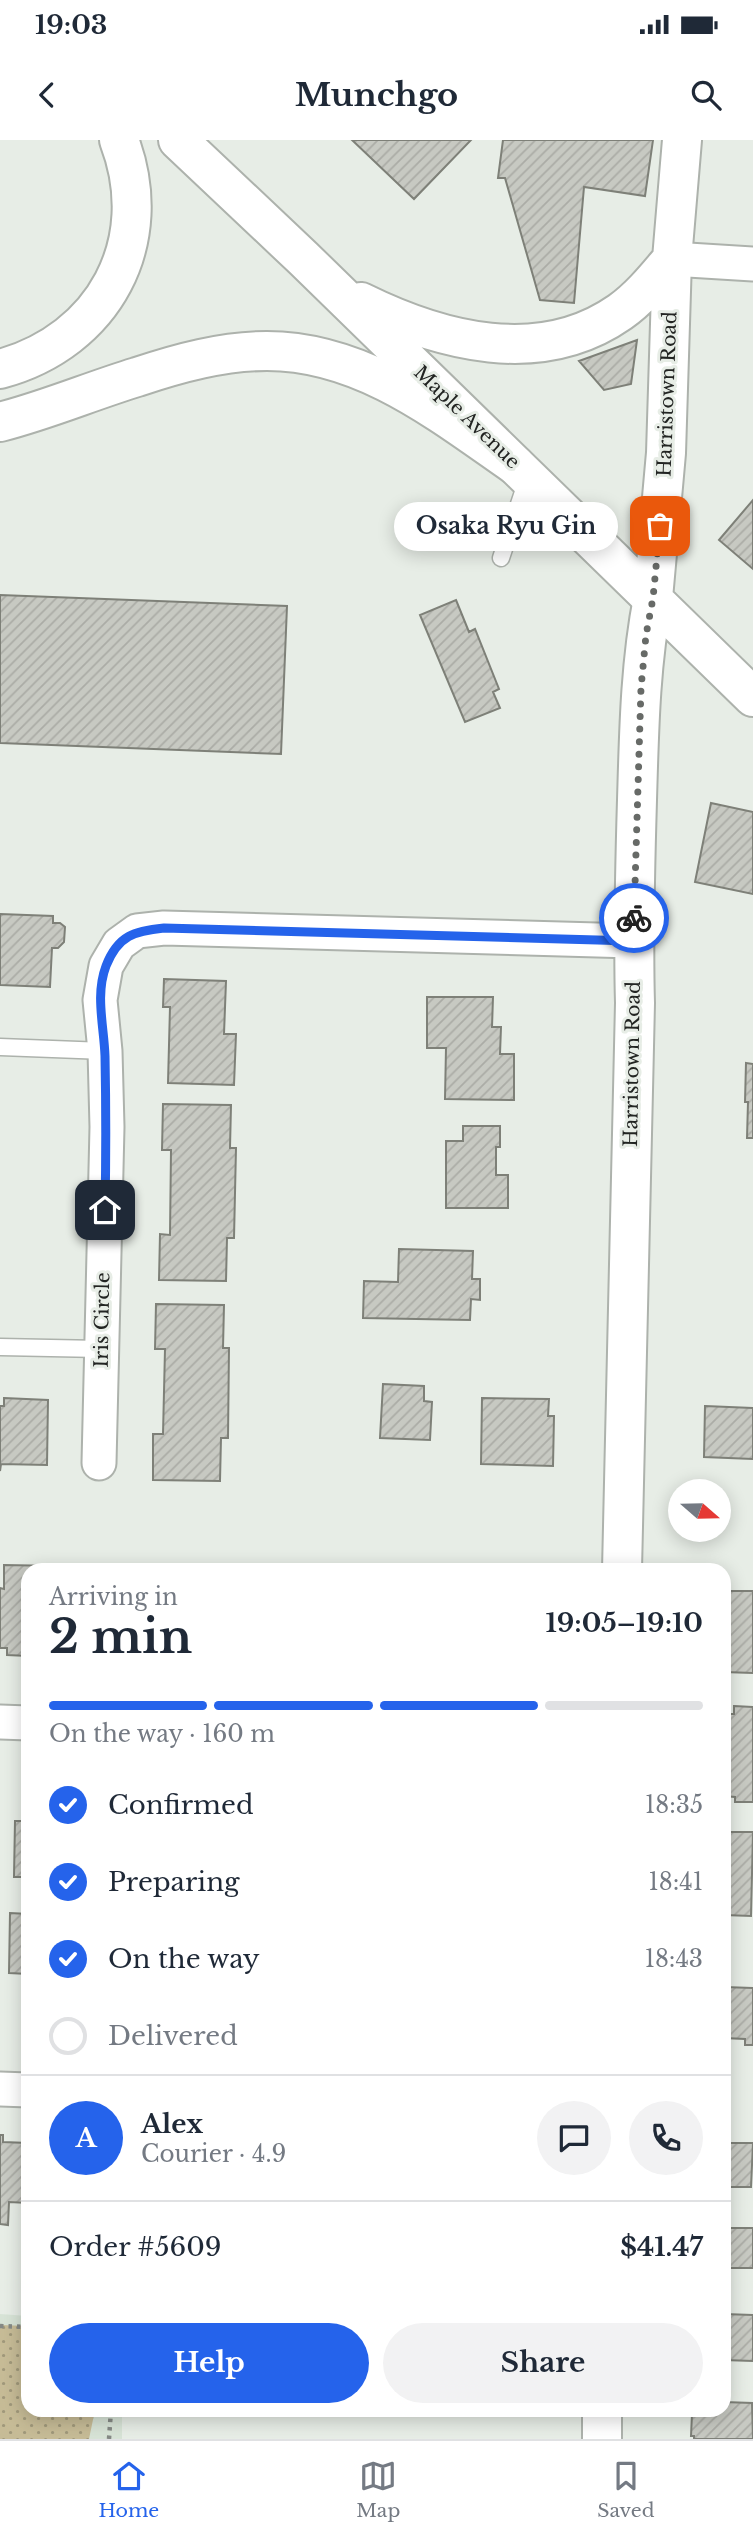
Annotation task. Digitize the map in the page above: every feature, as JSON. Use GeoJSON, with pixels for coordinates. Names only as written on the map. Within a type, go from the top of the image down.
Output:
{"type":"FeatureCollection","features":[{"type":"Feature","properties":{"kind":"main road"},"geometry":{"type":"LineString","coordinates":[[0,369],[23,363],[54,347],[83,324],[109,293],[123,262],[132,221],[131,188],[119,140]]}},
{"type":"Feature","properties":{"kind":"main road","name":"Maple Avenue"},"geometry":{"type":"LineString","coordinates":[[178,140],[334,288],[753,697]]}},
{"type":"Feature","properties":{"kind":"main road","name":"Harristown Road"},"geometry":{"type":"LineString","coordinates":[[622,1563],[635,1003],[633,941],[641,688],[653,598],[666,453],[672,259],[682,140]]}},
{"type":"Feature","properties":{"kind":"main road"},"geometry":{"type":"LineString","coordinates":[[334,288],[398,320],[438,334],[476,342],[510,345],[550,341],[587,330],[620,312],[646,289],[672,259]]}},
{"type":"Feature","properties":{"kind":"main road"},"geometry":{"type":"LineString","coordinates":[[0,422],[41,412],[135,377],[182,363],[223,354],[291,352],[342,362],[381,379],[415,397],[522,471]]}},
{"type":"Feature","properties":{"kind":"main road"},"geometry":{"type":"LineString","coordinates":[[602,2439],[603,2417]]}},
{"type":"Feature","properties":{"kind":"street"},"geometry":{"type":"LineString","coordinates":[[672,259],[753,264]]}},
{"type":"Feature","properties":{"kind":"street","name":"Iris Circle"},"geometry":{"type":"LineString","coordinates":[[99,1464],[107,1127],[105,1051],[100,1000],[106,966],[119,944],[137,931],[164,928],[633,941]]}},
{"type":"Feature","properties":{"kind":"street"},"geometry":{"type":"LineString","coordinates":[[0,1723],[21,1723]]}},
{"type":"Feature","properties":{"kind":"street"},"geometry":{"type":"LineString","coordinates":[[0,2089],[21,2090]]}},
{"type":"Feature","properties":{"kind":"lane"},"geometry":{"type":"LineString","coordinates":[[501,558],[522,471]]}},
{"type":"Feature","properties":{"kind":"lane"},"geometry":{"type":"LineString","coordinates":[[0,1047],[105,1051]]}},
{"type":"Feature","properties":{"kind":"lane"},"geometry":{"type":"LineString","coordinates":[[0,1348],[101,1349]]}},
{"type":"Feature","properties":{"kind":"path"},"geometry":{"type":"LineString","coordinates":[[0,2326],[21,2327]]}},
{"type":"Feature","properties":{"kind":"path"},"geometry":{"type":"LineString","coordinates":[[109,2439],[111,2417]]}},
{"type":"Feature","properties":{"kind":"shaded area"},"geometry":{"type":"Polygon","coordinates":[[[0,2314],[21,2316],[21,2417],[122,2417],[122,2439],[0,2439],[0,2314]]]}},
{"type":"Feature","properties":{"kind":"shaded area"},"geometry":{"type":"Polygon","coordinates":[[[0,2325],[21,2326],[21,2417],[94,2417],[89,2439],[0,2439],[0,2325]]]}},
{"type":"Feature","properties":{"kind":"building"},"geometry":{"type":"Polygon","coordinates":[[[352,140],[471,140],[414,199],[352,140]]]}},
{"type":"Feature","properties":{"kind":"building"},"geometry":{"type":"Polygon","coordinates":[[[503,140],[653,140],[645,196],[584,187],[574,303],[540,300],[505,178],[498,178],[503,140]]]}},
{"type":"Feature","properties":{"kind":"building"},"geometry":{"type":"Polygon","coordinates":[[[637,340],[631,384],[604,390],[579,361],[637,340]]]}},
{"type":"Feature","properties":{"kind":"building"},"geometry":{"type":"Polygon","coordinates":[[[753,500],[753,569],[719,540],[753,500]]]}},
{"type":"Feature","properties":{"kind":"building"},"geometry":{"type":"Polygon","coordinates":[[[0,595],[287,606],[281,754],[0,743],[0,595]]]}},
{"type":"Feature","properties":{"kind":"building"},"geometry":{"type":"Polygon","coordinates":[[[456,600],[469,632],[475,629],[499,689],[493,692],[500,708],[465,722],[420,615],[456,600]]]}},
{"type":"Feature","properties":{"kind":"building"},"geometry":{"type":"Polygon","coordinates":[[[711,803],[753,812],[753,894],[695,882],[711,803]]]}},
{"type":"Feature","properties":{"kind":"building"},"geometry":{"type":"Polygon","coordinates":[[[0,914],[53,916],[53,923],[60,923],[65,927],[64,942],[58,948],[52,948],[50,987],[0,985],[0,914]]]}},
{"type":"Feature","properties":{"kind":"building"},"geometry":{"type":"Polygon","coordinates":[[[164,979],[226,981],[224,1034],[236,1034],[234,1085],[168,1083],[170,1007],[163,1007],[164,979]]]}},
{"type":"Feature","properties":{"kind":"building"},"geometry":{"type":"Polygon","coordinates":[[[427,997],[493,997],[492,1027],[501,1027],[500,1054],[514,1054],[514,1100],[445,1099],[446,1048],[427,1048],[427,997]]]}},
{"type":"Feature","properties":{"kind":"building"},"geometry":{"type":"Polygon","coordinates":[[[746,1063],[753,1064],[753,1138],[747,1138],[746,1063]]]}},
{"type":"Feature","properties":{"kind":"building"},"geometry":{"type":"Polygon","coordinates":[[[163,1104],[231,1105],[230,1148],[236,1148],[234,1238],[227,1238],[226,1281],[159,1280],[160,1234],[170,1235],[171,1150],[162,1150],[163,1104]]]}},
{"type":"Feature","properties":{"kind":"building"},"geometry":{"type":"Polygon","coordinates":[[[463,1126],[500,1126],[500,1147],[496,1147],[496,1175],[508,1175],[508,1208],[446,1208],[446,1141],[463,1141],[463,1126]]]}},
{"type":"Feature","properties":{"kind":"building"},"geometry":{"type":"Polygon","coordinates":[[[399,1249],[473,1251],[472,1279],[480,1279],[480,1300],[471,1299],[470,1320],[363,1318],[364,1281],[398,1282],[399,1249]]]}},
{"type":"Feature","properties":{"kind":"building"},"geometry":{"type":"Polygon","coordinates":[[[156,1304],[224,1305],[223,1348],[229,1348],[228,1438],[221,1438],[220,1481],[153,1480],[153,1434],[163,1434],[165,1349],[155,1349],[156,1304]]]}},
{"type":"Feature","properties":{"kind":"building"},"geometry":{"type":"Polygon","coordinates":[[[383,1384],[424,1386],[424,1401],[432,1402],[430,1440],[380,1438],[383,1384]]]}},
{"type":"Feature","properties":{"kind":"building"},"geometry":{"type":"Polygon","coordinates":[[[4,1398],[48,1400],[47,1465],[1,1464],[0,1471],[0,1406],[4,1406],[4,1398]]]}},
{"type":"Feature","properties":{"kind":"building"},"geometry":{"type":"Polygon","coordinates":[[[482,1398],[549,1399],[548,1416],[554,1416],[553,1466],[481,1464],[482,1398]]]}},
{"type":"Feature","properties":{"kind":"building"},"geometry":{"type":"Polygon","coordinates":[[[705,1406],[753,1408],[753,1459],[704,1457],[705,1406]]]}},
{"type":"Feature","properties":{"kind":"building"},"geometry":{"type":"Polygon","coordinates":[[[4,1565],[21,1565],[21,1656],[7,1655],[7,1648],[0,1648],[0,1588],[4,1589],[4,1565]]]}},
{"type":"Feature","properties":{"kind":"building"},"geometry":{"type":"Polygon","coordinates":[[[731,1591],[753,1591],[753,1673],[731,1672],[731,1591]]]}},
{"type":"Feature","properties":{"kind":"building"},"geometry":{"type":"Polygon","coordinates":[[[734,1706],[753,1707],[753,1802],[735,1802],[735,1797],[731,1797],[731,1714],[734,1714],[734,1706]]]}},
{"type":"Feature","properties":{"kind":"building"},"geometry":{"type":"Polygon","coordinates":[[[15,1821],[21,1821],[21,1877],[14,1877],[15,1821]]]}},
{"type":"Feature","properties":{"kind":"building"},"geometry":{"type":"Polygon","coordinates":[[[731,1832],[753,1832],[751,1916],[731,1915],[731,1832]]]}},
{"type":"Feature","properties":{"kind":"building"},"geometry":{"type":"Polygon","coordinates":[[[10,1913],[21,1914],[21,1974],[9,1973],[10,1913]]]}},
{"type":"Feature","properties":{"kind":"building"},"geometry":{"type":"Polygon","coordinates":[[[731,1987],[753,1988],[753,2045],[745,2045],[745,2039],[731,2038],[731,1987]]]}},
{"type":"Feature","properties":{"kind":"building"},"geometry":{"type":"Polygon","coordinates":[[[0,2135],[3,2135],[3,2142],[21,2143],[21,2203],[9,2202],[8,2225],[0,2224],[0,2135]]]}},
{"type":"Feature","properties":{"kind":"building"},"geometry":{"type":"Polygon","coordinates":[[[731,2143],[753,2143],[751,2187],[731,2187],[731,2143]]]}},
{"type":"Feature","properties":{"kind":"building"},"geometry":{"type":"Polygon","coordinates":[[[731,2228],[753,2228],[753,2268],[731,2268],[731,2228]]]}},
{"type":"Feature","properties":{"kind":"building"},"geometry":{"type":"Polygon","coordinates":[[[731,2314],[753,2315],[753,2361],[731,2360],[731,2314]]]}},
{"type":"Feature","properties":{"kind":"building"},"geometry":{"type":"Polygon","coordinates":[[[731,2402],[752,2403],[753,2439],[694,2439],[694,2436],[691,2436],[692,2417],[731,2417],[731,2402]]]}},
{"type":"Feature","properties":{"kind":"way so far"},"geometry":{"type":"LineString","coordinates":[[634,918],[641,688],[660,526]]}},
{"type":"Feature","properties":{"kind":"place","name":"Osaka Ryu Gin"},"geometry":{"type":"Point","coordinates":[660,526]}},
{"type":"Feature","properties":{"kind":"route"},"geometry":{"type":"LineString","coordinates":[[105,1210],[107,1127],[105,1051],[100,1000],[106,966],[119,944],[137,931],[164,928],[633,941],[634,918]]}}]}
